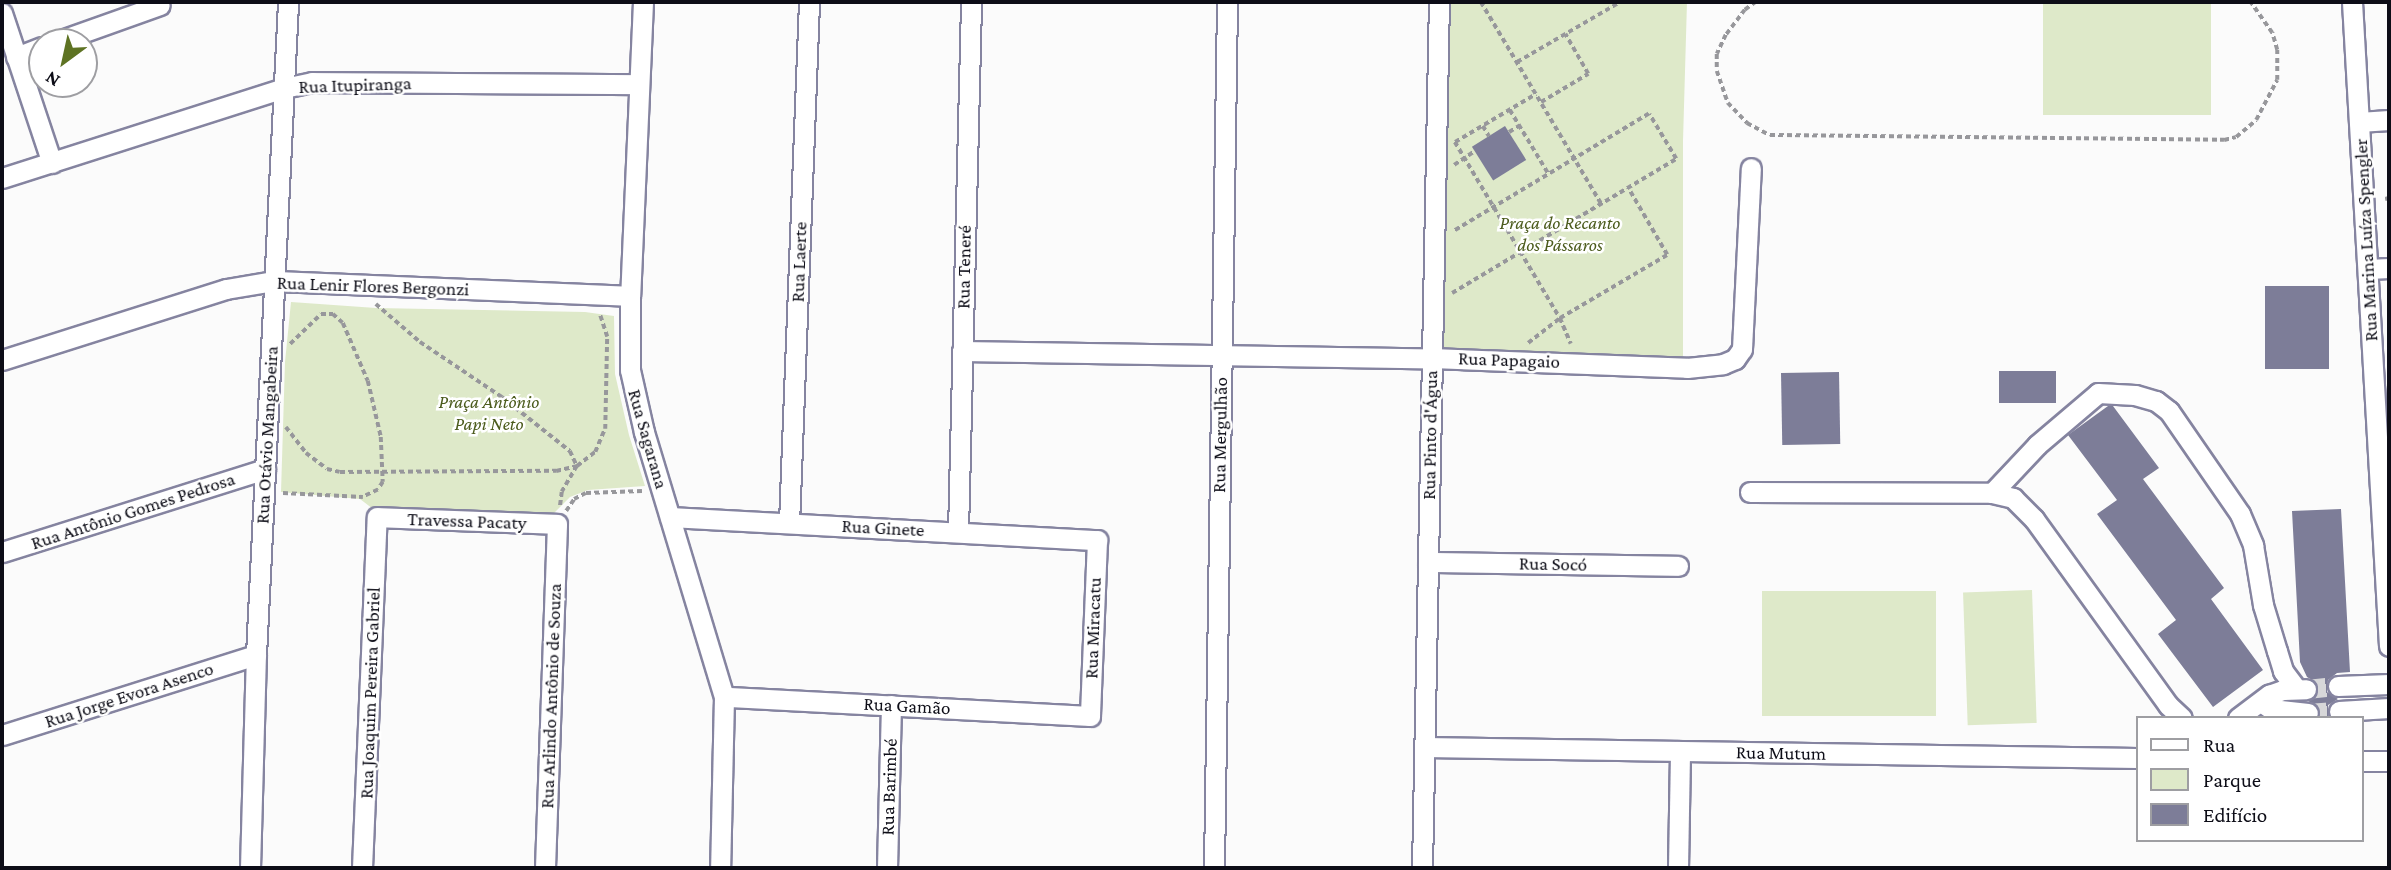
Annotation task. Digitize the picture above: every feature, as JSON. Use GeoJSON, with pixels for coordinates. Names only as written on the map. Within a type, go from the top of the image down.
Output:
{"type":"FeatureCollection","features":[{"type":"Feature","properties":{"kind":"street","name":"Rua Otávio Mangabeira"},"geometry":{"type":"LineString","coordinates":[[250,868],[256,655],[288,2]]}},
{"type":"Feature","properties":{"kind":"street","name":"Rua Sagarana"},"geometry":{"type":"LineString","coordinates":[[643,2],[630,296],[630,370],[644,432],[724,697],[720,868]]}},
{"type":"Feature","properties":{"kind":"street","name":"Rua Laerte"},"geometry":{"type":"LineString","coordinates":[[789,523],[809,2]]}},
{"type":"Feature","properties":{"kind":"street","name":"Rua Teneré"},"geometry":{"type":"LineString","coordinates":[[958,532],[971,2]]}},
{"type":"Feature","properties":{"kind":"street","name":"Rua Mergulhão"},"geometry":{"type":"LineString","coordinates":[[1214,868],[1227,2]]}},
{"type":"Feature","properties":{"kind":"street","name":"Rua Pinto d'Água"},"geometry":{"type":"LineString","coordinates":[[1422,868],[1439,2]]}},
{"type":"Feature","properties":{"kind":"street","name":"Rua Marina Luíza Spengler"},"geometry":{"type":"LineString","coordinates":[[2353,2],[2368,269],[2383,419],[2389,646]]}},
{"type":"Feature","properties":{"kind":"street"},"geometry":{"type":"LineString","coordinates":[[95,28],[160,5]]}},
{"type":"Feature","properties":{"kind":"street"},"geometry":{"type":"LineString","coordinates":[[2,13],[52,163]]}},
{"type":"Feature","properties":{"kind":"street"},"geometry":{"type":"LineString","coordinates":[[16,57],[28,52]]}},
{"type":"Feature","properties":{"kind":"street","name":"Rua Itupiranga"},"geometry":{"type":"LineString","coordinates":[[2,178],[284,88],[312,82],[639,85]]}},
{"type":"Feature","properties":{"kind":"street"},"geometry":{"type":"LineString","coordinates":[[2359,122],[2389,120]]}},
{"type":"Feature","properties":{"kind":"street","name":"Rua Papagaio"},"geometry":{"type":"LineString","coordinates":[[962,351],[1432,358],[1688,368],[1723,364],[1735,359],[1742,349],[1751,168]]}},
{"type":"Feature","properties":{"kind":"street"},"geometry":{"type":"LineString","coordinates":[[2368,269],[2389,268]]}},
{"type":"Feature","properties":{"kind":"street","name":"Rua Lenir Flores Bergonzi"},"geometry":{"type":"LineString","coordinates":[[2,360],[226,289],[274,281],[630,296]]}},
{"type":"Feature","properties":{"kind":"street"},"geometry":{"type":"LineString","coordinates":[[1992,493],[2037,445],[2098,393],[2135,395],[2156,401],[2168,411],[2240,514],[2253,545],[2263,605],[2283,671],[2301,688],[2283,690],[2241,716]]}},
{"type":"Feature","properties":{"kind":"street","name":"Rua Antônio Gomes Pedrosa"},"geometry":{"type":"LineString","coordinates":[[2,552],[265,469]]}},
{"type":"Feature","properties":{"kind":"street"},"geometry":{"type":"LineString","coordinates":[[1750,492],[1992,493],[2013,498],[2024,506],[2168,705],[2180,716]]}},
{"type":"Feature","properties":{"kind":"street","name":"Travessa Pacaty"},"geometry":{"type":"LineString","coordinates":[[377,517],[557,524]]}},
{"type":"Feature","properties":{"kind":"street","name":"Rua Joaquim Pereira Gabriel"},"geometry":{"type":"LineString","coordinates":[[362,868],[377,517]]}},
{"type":"Feature","properties":{"kind":"street","name":"Rua Ginete"},"geometry":{"type":"LineString","coordinates":[[670,517],[1097,540]]}},
{"type":"Feature","properties":{"kind":"street","name":"Rua Arlindo Antônio de Souza"},"geometry":{"type":"LineString","coordinates":[[545,868],[557,524]]}},
{"type":"Feature","properties":{"kind":"street","name":"Rua Miracatu"},"geometry":{"type":"LineString","coordinates":[[1090,716],[1097,540]]}},
{"type":"Feature","properties":{"kind":"street","name":"Rua Socó"},"geometry":{"type":"LineString","coordinates":[[1428,562],[1678,566]]}},
{"type":"Feature","properties":{"kind":"street","name":"Rua Jorge Evora Asenco"},"geometry":{"type":"LineString","coordinates":[[2,735],[256,655]]}},
{"type":"Feature","properties":{"kind":"street"},"geometry":{"type":"LineString","coordinates":[[2338,686],[2389,684]]}},
{"type":"Feature","properties":{"kind":"street","name":"Rua Gamão"},"geometry":{"type":"LineString","coordinates":[[724,697],[1090,716]]}},
{"type":"Feature","properties":{"kind":"street"},"geometry":{"type":"LineString","coordinates":[[2261,702],[2271,709],[2308,713]]}},
{"type":"Feature","properties":{"kind":"street","name":"Rua Barimbé"},"geometry":{"type":"LineString","coordinates":[[887,868],[891,705]]}},
{"type":"Feature","properties":{"kind":"street"},"geometry":{"type":"LineString","coordinates":[[2339,711],[2389,708]]}},
{"type":"Feature","properties":{"kind":"street","name":"Rua Mutum"},"geometry":{"type":"LineString","coordinates":[[1424,747],[2136,758]]}},
{"type":"Feature","properties":{"kind":"street"},"geometry":{"type":"LineString","coordinates":[[1678,868],[1680,751]]}},
{"type":"Feature","properties":{"kind":"street"},"geometry":{"type":"LineString","coordinates":[[2363,761],[2389,761]]}},
{"type":"Feature","properties":{"kind":"path"},"geometry":{"type":"LineString","coordinates":[[1481,2],[1601,203]]}},
{"type":"Feature","properties":{"kind":"path"},"geometry":{"type":"LineString","coordinates":[[1517,62],[1620,2]]}},
{"type":"Feature","properties":{"kind":"path"},"geometry":{"type":"LineString","coordinates":[[1756,2],[1745,10],[1726,35],[1717,54],[1717,71],[1728,103],[1747,123],[1770,135],[2224,140],[2236,137],[2256,120],[2277,80],[2277,50],[2272,33],[2250,2]]}},
{"type":"Feature","properties":{"kind":"path"},"geometry":{"type":"LineString","coordinates":[[1541,102],[1588,74],[1565,34]]}},
{"type":"Feature","properties":{"kind":"path"},"geometry":{"type":"LineString","coordinates":[[1455,142],[1536,94]]}},
{"type":"Feature","properties":{"kind":"path"},"geometry":{"type":"LineString","coordinates":[[1510,110],[1548,173]]}},
{"type":"Feature","properties":{"kind":"path"},"geometry":{"type":"LineString","coordinates":[[1433,305],[1676,159],[1649,114],[1434,243]]}},
{"type":"Feature","properties":{"kind":"path"},"geometry":{"type":"LineString","coordinates":[[1508,132],[1520,125]]}},
{"type":"Feature","properties":{"kind":"path"},"geometry":{"type":"LineString","coordinates":[[1483,126],[1489,136]]}},
{"type":"Feature","properties":{"kind":"path"},"geometry":{"type":"LineString","coordinates":[[1451,132],[1560,318],[1579,362]]}},
{"type":"Feature","properties":{"kind":"path"},"geometry":{"type":"LineString","coordinates":[[1507,360],[1560,318],[1667,255],[1628,188]]}},
{"type":"Feature","properties":{"kind":"path"},"geometry":{"type":"LineString","coordinates":[[355,284],[420,342],[502,397],[560,443],[576,458],[577,466]]}},
{"type":"Feature","properties":{"kind":"path"},"geometry":{"type":"LineString","coordinates":[[557,524],[562,492],[577,466],[595,452],[605,429],[607,337],[600,314],[584,294]]}},
{"type":"Feature","properties":{"kind":"path"},"geometry":{"type":"LineString","coordinates":[[264,492],[363,497],[378,490],[383,482],[384,471],[381,437],[368,381],[343,323],[332,314],[321,314],[309,323],[270,366]]}},
{"type":"Feature","properties":{"kind":"path"},"geometry":{"type":"LineString","coordinates":[[268,404],[306,453],[327,469],[340,472],[556,471],[577,466]]}},
{"type":"Feature","properties":{"kind":"path"},"geometry":{"type":"LineString","coordinates":[[557,524],[574,499],[586,493],[663,491]]}},
{"type":"Feature","properties":{"kind":"path"},"geometry":{"type":"LineString","coordinates":[[363,497],[377,517]]}},
{"type":"Feature","properties":{"kind":"green space","name":"Praça do Recanto dos Pássaros"},"geometry":{"type":"Polygon","coordinates":[[[1449,2],[1687,2],[1683,141],[1683,364],[1435,353],[1449,2]]]}},
{"type":"Feature","properties":{"kind":"green space"},"geometry":{"type":"Polygon","coordinates":[[[2043,2],[2211,2],[2211,115],[2043,115],[2043,2]]]}},
{"type":"Feature","properties":{"kind":"green space","name":"Praça Antônio Papi Neto"},"geometry":{"type":"Polygon","coordinates":[[[291,302],[376,308],[585,312],[614,316],[615,374],[629,435],[645,486],[588,490],[570,497],[549,518],[377,512],[360,499],[281,492],[285,362],[291,302]]]}},
{"type":"Feature","properties":{"kind":"green space"},"geometry":{"type":"Polygon","coordinates":[[[2032,590],[2037,723],[1968,725],[1963,592],[2032,590]]]}},
{"type":"Feature","properties":{"kind":"green space"},"geometry":{"type":"Polygon","coordinates":[[[1762,591],[1936,591],[1936,716],[1762,716],[1762,591]]]}},
{"type":"Feature","properties":{"kind":"building"},"geometry":{"type":"Polygon","coordinates":[[[1505,126],[1526,160],[1493,181],[1472,147],[1505,126]]]}},
{"type":"Feature","properties":{"kind":"building"},"geometry":{"type":"Polygon","coordinates":[[[2265,286],[2329,286],[2329,369],[2265,369],[2265,286]]]}},
{"type":"Feature","properties":{"kind":"building"},"geometry":{"type":"Polygon","coordinates":[[[1999,371],[2056,371],[2056,403],[1999,403],[1999,371]]]}},
{"type":"Feature","properties":{"kind":"building"},"geometry":{"type":"Polygon","coordinates":[[[1839,372],[1840,444],[1782,445],[1781,373],[1839,372]]]}},
{"type":"Feature","properties":{"kind":"building"},"geometry":{"type":"Polygon","coordinates":[[[2108,406],[2113,406],[2159,468],[2143,479],[2224,588],[2211,599],[2263,670],[2213,707],[2158,634],[2176,620],[2097,514],[2117,500],[2068,435],[2108,406]]]}},
{"type":"Feature","properties":{"kind":"building"},"geometry":{"type":"Polygon","coordinates":[[[2341,509],[2350,672],[2337,673],[2328,680],[2327,692],[2338,699],[2328,705],[2329,716],[2319,716],[2319,707],[2308,701],[2317,694],[2317,683],[2307,677],[2300,662],[2292,511],[2341,509]]]}},
{"type":"Feature","properties":{"kind":"tunnel"},"geometry":{"type":"LineString","coordinates":[[2307,689],[2338,686]]}},
{"type":"Feature","properties":{"kind":"tunnel"},"geometry":{"type":"LineString","coordinates":[[2308,713],[2339,711]]}}]}
